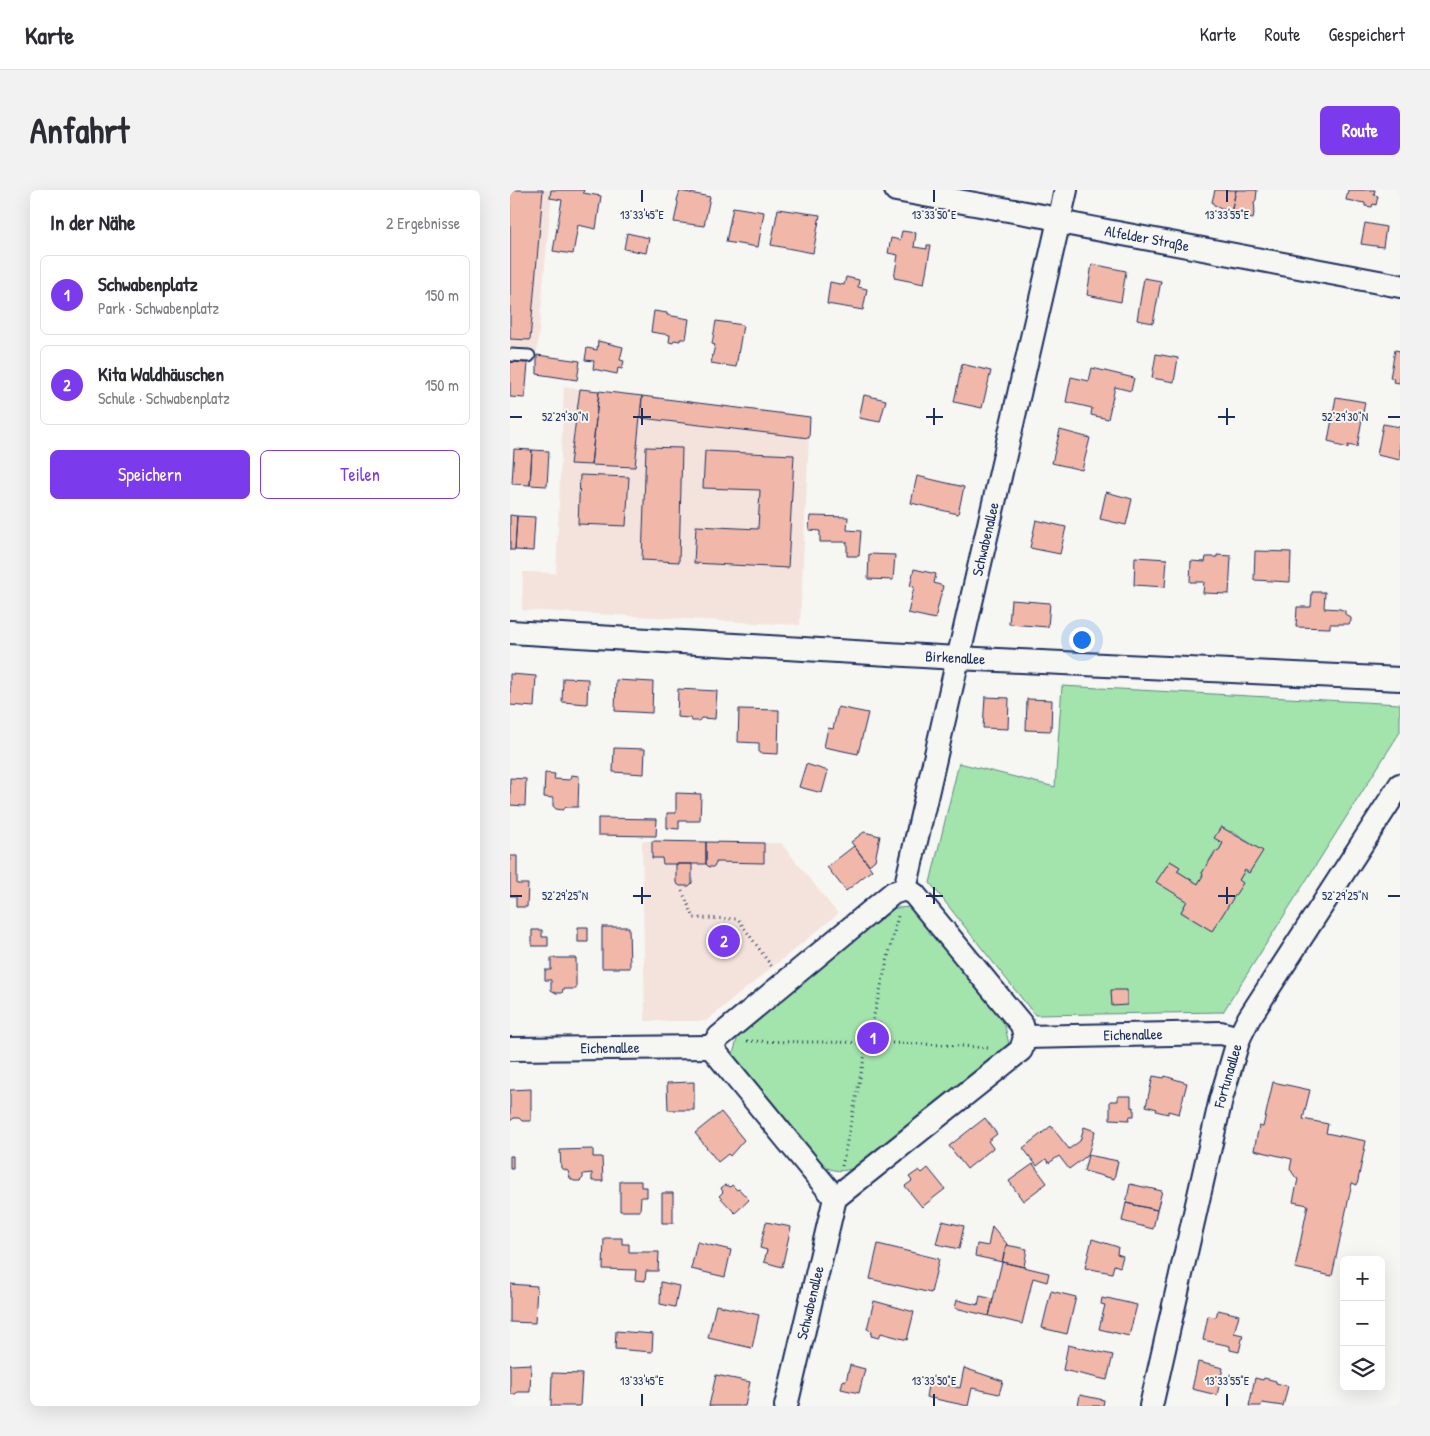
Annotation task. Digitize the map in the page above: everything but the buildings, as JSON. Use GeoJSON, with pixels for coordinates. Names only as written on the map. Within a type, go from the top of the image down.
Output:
{"type":"FeatureCollection","features":[{"type":"Feature","properties":{"kind":"street","name":"Alfelder Straße"},"geometry":{"type":"LineString","coordinates":[[896,190],[1048,217],[1059,222],[1400,286]]}},
{"type":"Feature","properties":{"kind":"street","name":"Schwabenallee"},"geometry":{"type":"LineString","coordinates":[[905,889],[1066,190]]}},
{"type":"Feature","properties":{"kind":"street","name":"Birkenallee"},"geometry":{"type":"LineString","coordinates":[[510,632],[957,658],[1400,679]]}},
{"type":"Feature","properties":{"kind":"street","name":"Fortunaallee"},"geometry":{"type":"LineString","coordinates":[[1151,1406],[1221,1099],[1239,1038],[1249,1018],[1400,785]]}},
{"type":"Feature","properties":{"kind":"street"},"geometry":{"type":"LineString","coordinates":[[905,889],[914,894],[1022,1025],[1023,1044],[835,1198],[715,1042],[893,894],[905,889]]}},
{"type":"Feature","properties":{"kind":"street","name":"Eichenallee"},"geometry":{"type":"LineString","coordinates":[[1023,1044],[1221,1034],[1239,1038]]}},
{"type":"Feature","properties":{"kind":"street","name":"Eichenallee"},"geometry":{"type":"LineString","coordinates":[[510,1049],[715,1042]]}},
{"type":"Feature","properties":{"kind":"street","name":"Schwabenallee"},"geometry":{"type":"LineString","coordinates":[[786,1406],[835,1198]]}},
{"type":"Feature","properties":{"kind":"lane"},"geometry":{"type":"LineString","coordinates":[[510,355],[529,356]]}},
{"type":"Feature","properties":{"kind":"path"},"geometry":{"type":"LineString","coordinates":[[835,1198],[867,1044],[905,889]]}},
{"type":"Feature","properties":{"kind":"path"},"geometry":{"type":"LineString","coordinates":[[682,891],[694,918],[738,919],[775,971]]}},
{"type":"Feature","properties":{"kind":"path"},"geometry":{"type":"LineString","coordinates":[[715,1042],[1023,1044]]}},
{"type":"Feature","properties":{"kind":"shaded area"},"geometry":{"type":"Polygon","coordinates":[[[510,190],[552,190],[537,352],[510,350],[510,190]]]}},
{"type":"Feature","properties":{"kind":"shaded area"},"geometry":{"type":"Polygon","coordinates":[[[564,387],[810,417],[800,625],[522,610],[523,572],[556,573],[564,387]]]}},
{"type":"Feature","properties":{"kind":"shaded area"},"geometry":{"type":"Polygon","coordinates":[[[642,841],[781,843],[838,914],[706,1021],[645,1021],[642,841]]]}},
{"type":"Feature","properties":{"kind":"green space"},"geometry":{"type":"Polygon","coordinates":[[[1062,686],[1400,704],[1400,732],[1223,1012],[1035,1015],[930,883],[959,763],[1055,787],[1062,686]],[[1221,827],[1215,838],[1223,843],[1218,852],[1215,851],[1198,884],[1177,871],[1180,867],[1170,861],[1157,882],[1187,901],[1181,912],[1212,931],[1242,883],[1239,880],[1245,870],[1249,873],[1262,851],[1221,827]]]}},
{"type":"Feature","properties":{"kind":"green space"},"geometry":{"type":"Polygon","coordinates":[[[913,907],[1004,1022],[1009,1044],[855,1167],[843,1171],[831,1169],[823,1166],[733,1054],[739,1032],[895,908],[913,907]]]}},
{"type":"Feature","properties":{"kind":"place","name":"Kita Waldhäuschen"},"geometry":{"type":"Point","coordinates":[724,941]}},
{"type":"Feature","properties":{"kind":"place","name":"Schwabenplatz"},"geometry":{"type":"Point","coordinates":[873,1038]}}]}
